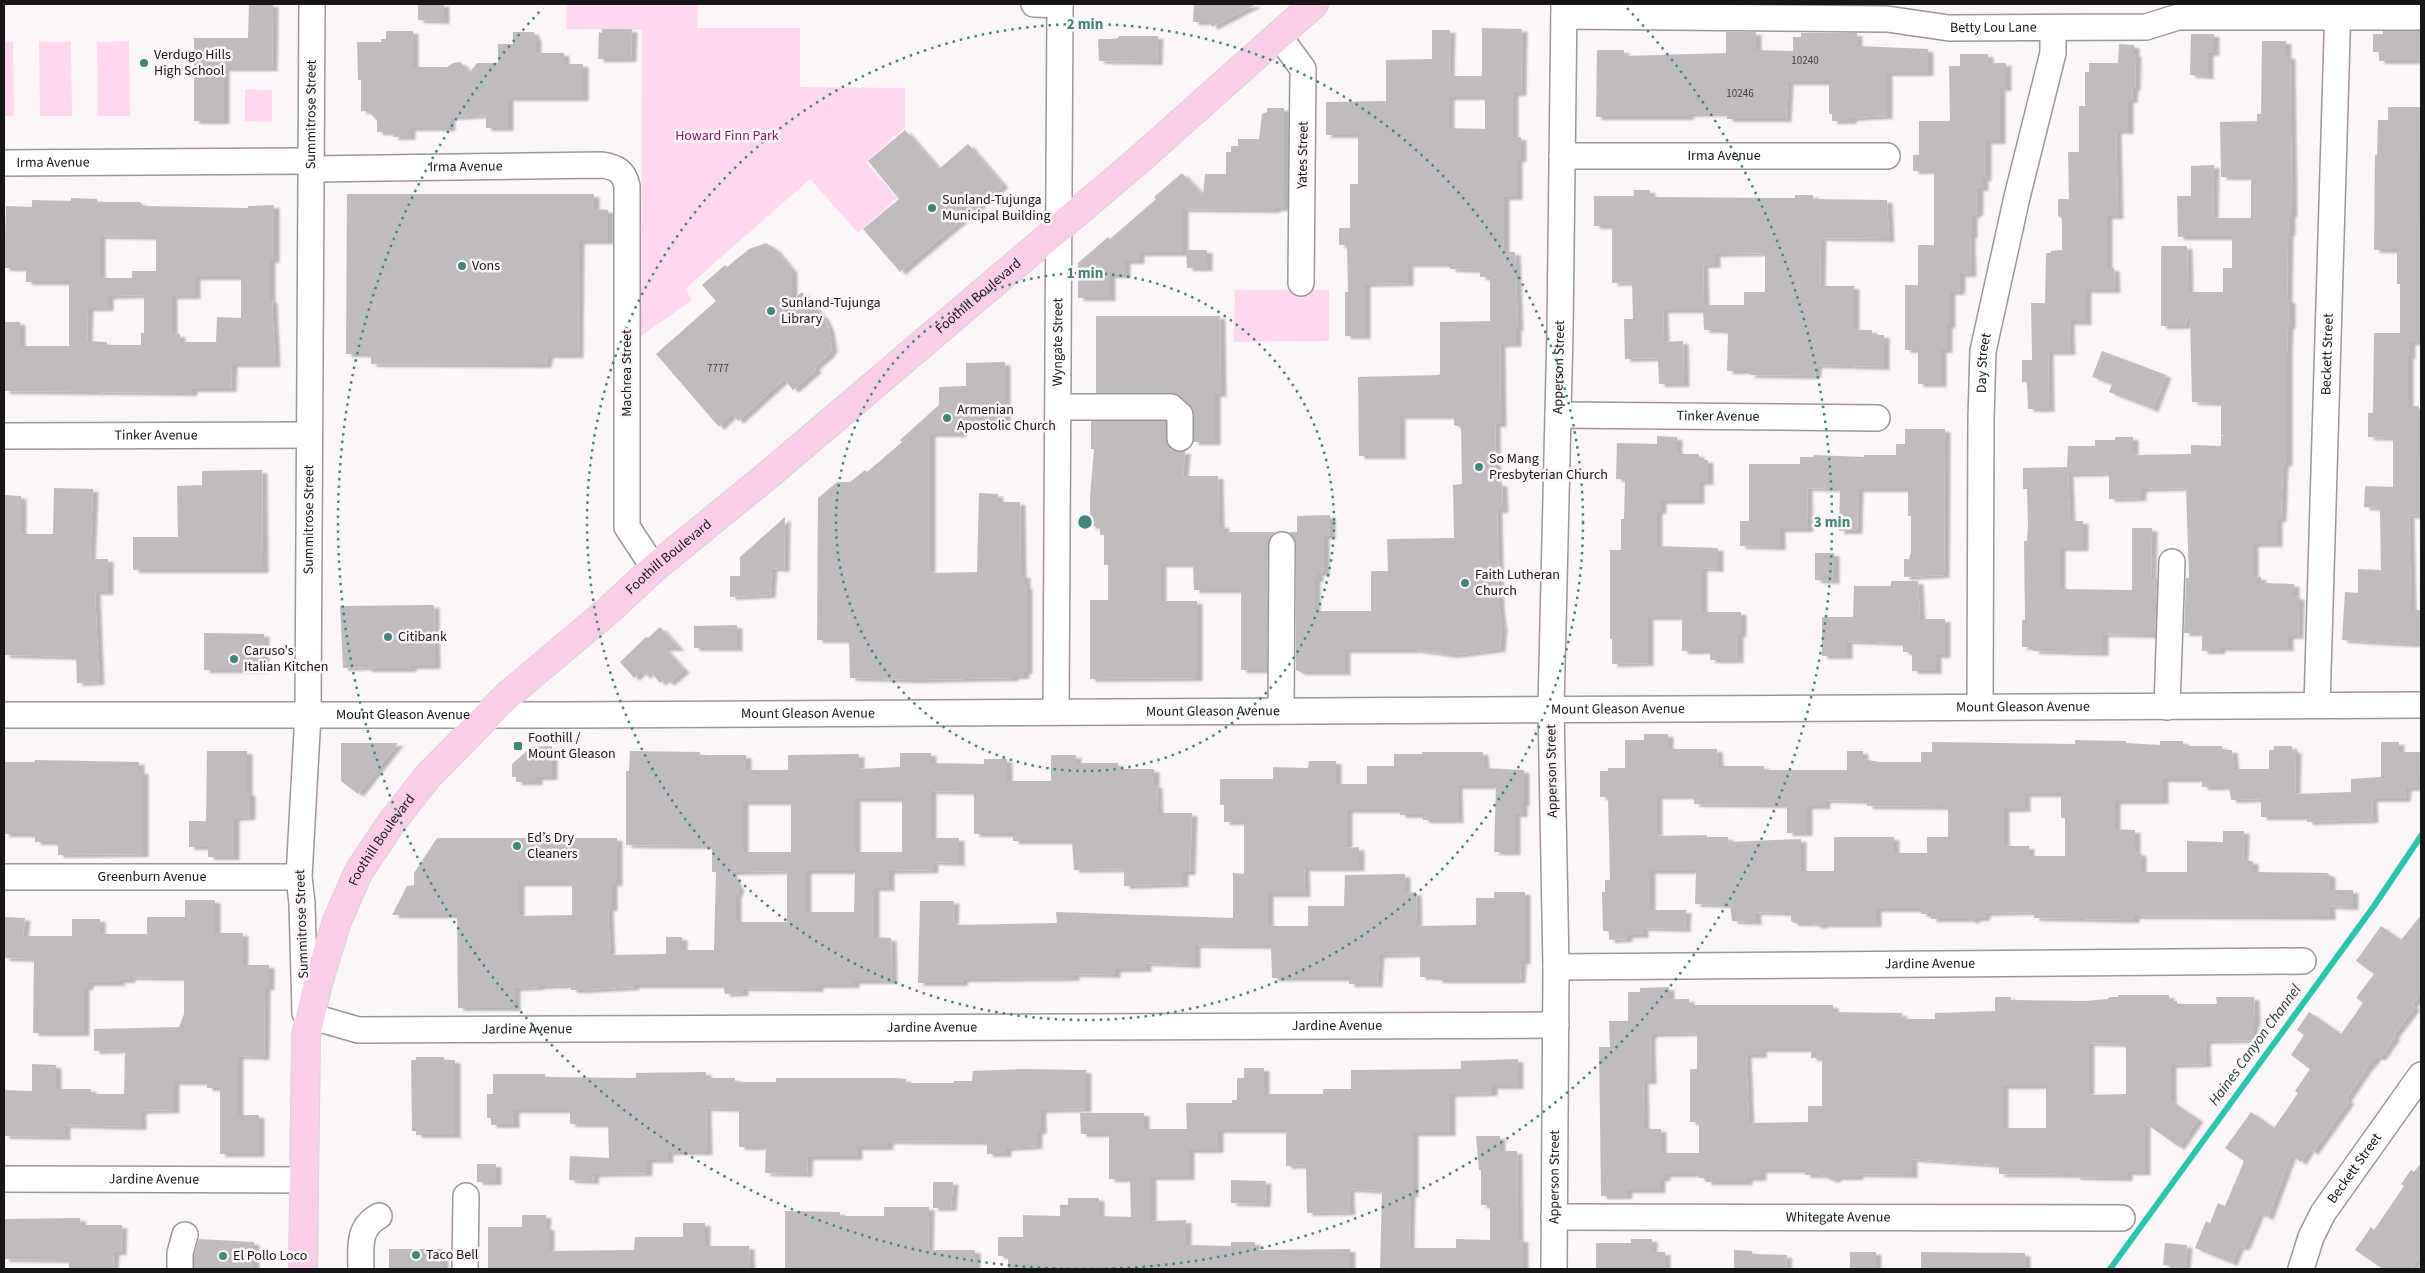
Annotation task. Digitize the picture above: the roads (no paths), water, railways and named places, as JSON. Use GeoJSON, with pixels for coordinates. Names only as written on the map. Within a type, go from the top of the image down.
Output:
{"type":"FeatureCollection","features":[{"type":"Feature","properties":{"kind":"main road","name":"Foothill Boulevard"},"geometry":{"type":"LineString","coordinates":[[303,1269],[303,1180],[308,1026],[328,947],[339,916],[359,871],[392,822],[428,776],[508,695],[610,610],[654,568],[767,476],[1140,159],[1314,4]]}},
{"type":"Feature","properties":{"kind":"street","name":"Summitrose Street"},"geometry":{"type":"LineString","coordinates":[[308,1026],[299,877],[308,714],[312,4]]}},
{"type":"Feature","properties":{"kind":"street"},"geometry":{"type":"LineString","coordinates":[[1034,4],[1060,4]]}},
{"type":"Feature","properties":{"kind":"street","name":"Wyngate Street"},"geometry":{"type":"LineString","coordinates":[[1056,712],[1060,4]]}},
{"type":"Feature","properties":{"kind":"street","name":"Betty Lou Lane"},"geometry":{"type":"LineString","coordinates":[[1564,10],[1887,19],[1949,28],[2146,27],[2178,17],[2338,10],[2421,17]]}},
{"type":"Feature","properties":{"kind":"street","name":"Apperson Street"},"geometry":{"type":"LineString","coordinates":[[1554,1269],[1556,967],[1551,708],[1558,415],[1564,10]]}},
{"type":"Feature","properties":{"kind":"street","name":"Beckett Street"},"geometry":{"type":"LineString","coordinates":[[2317,705],[2338,10]]}},
{"type":"Feature","properties":{"kind":"street","name":"Day Street"},"geometry":{"type":"LineString","coordinates":[[1980,707],[1983,351],[2017,197],[2053,52],[2053,28]]}},
{"type":"Feature","properties":{"kind":"street","name":"Yates Street"},"geometry":{"type":"LineString","coordinates":[[1279,36],[1303,70],[1301,283]]}},
{"type":"Feature","properties":{"kind":"street","name":"Irma Avenue"},"geometry":{"type":"LineString","coordinates":[[1562,156],[1886,156]]}},
{"type":"Feature","properties":{"kind":"street","name":"Irma Avenue"},"geometry":{"type":"LineString","coordinates":[[4,163],[602,165],[612,166],[620,171]]}},
{"type":"Feature","properties":{"kind":"street","name":"Machrea Street"},"geometry":{"type":"LineString","coordinates":[[620,171],[625,177],[626,186],[626,527],[654,568]]}},
{"type":"Feature","properties":{"kind":"street"},"geometry":{"type":"LineString","coordinates":[[1058,407],[1171,407],[1180,415],[1180,438]]}},
{"type":"Feature","properties":{"kind":"street","name":"Tinker Avenue"},"geometry":{"type":"LineString","coordinates":[[1558,415],[1877,418]]}},
{"type":"Feature","properties":{"kind":"street","name":"Tinker Avenue"},"geometry":{"type":"LineString","coordinates":[[4,436],[309,436]]}},
{"type":"Feature","properties":{"kind":"street"},"geometry":{"type":"LineString","coordinates":[[1281,710],[1282,545]]}},
{"type":"Feature","properties":{"kind":"street"},"geometry":{"type":"LineString","coordinates":[[2167,707],[2172,562]]}},
{"type":"Feature","properties":{"kind":"street","name":"Mount Gleason Avenue"},"geometry":{"type":"LineString","coordinates":[[4,715],[487,715],[2421,705]]}},
{"type":"Feature","properties":{"kind":"street","name":"Greenburn Avenue"},"geometry":{"type":"LineString","coordinates":[[4,877],[299,877]]}},
{"type":"Feature","properties":{"kind":"street","name":"Jardine Avenue"},"geometry":{"type":"LineString","coordinates":[[1556,967],[2303,961]]}},
{"type":"Feature","properties":{"kind":"street","name":"Jardine Avenue"},"geometry":{"type":"LineString","coordinates":[[308,1026],[358,1030],[1556,1024]]}},
{"type":"Feature","properties":{"kind":"street","name":"Beckett Street"},"geometry":{"type":"LineString","coordinates":[[2301,1269],[2311,1237],[2323,1212],[2421,1075]]}},
{"type":"Feature","properties":{"kind":"street","name":"Jardine Avenue"},"geometry":{"type":"LineString","coordinates":[[4,1179],[303,1180]]}},
{"type":"Feature","properties":{"kind":"street"},"geometry":{"type":"LineString","coordinates":[[465,1269],[466,1196]]}},
{"type":"Feature","properties":{"kind":"street"},"geometry":{"type":"LineString","coordinates":[[362,1269],[361,1244],[363,1232],[369,1221],[379,1216]]}},
{"type":"Feature","properties":{"kind":"street","name":"Whitegate Avenue"},"geometry":{"type":"LineString","coordinates":[[1554,1217],[2122,1218]]}},
{"type":"Feature","properties":{"kind":"street"},"geometry":{"type":"LineString","coordinates":[[180,1269],[180,1253],[185,1235]]}},
{"type":"Feature","properties":{"kind":"waterway","name":"Haines Canyon Channel"},"geometry":{"type":"LineString","coordinates":[[2110,1269],[2374,906],[2421,836]]}},
{"type":"Feature","properties":{"kind":"place","name":"Verdugo Hills High School"},"geometry":{"type":"Point","coordinates":[144,63]}},
{"type":"Feature","properties":{"kind":"place","name":"Sunland-Tujunga Municipal Building"},"geometry":{"type":"Point","coordinates":[932,208]}},
{"type":"Feature","properties":{"kind":"place","name":"Vons"},"geometry":{"type":"Point","coordinates":[462,266]}},
{"type":"Feature","properties":{"kind":"place","name":"Sunland-Tujunga Library"},"geometry":{"type":"Point","coordinates":[771,311]}},
{"type":"Feature","properties":{"kind":"place","name":"Armenian Apostolic Church"},"geometry":{"type":"Point","coordinates":[947,418]}},
{"type":"Feature","properties":{"kind":"place","name":"So Mang Presbyterian Church"},"geometry":{"type":"Point","coordinates":[1479,467]}},
{"type":"Feature","properties":{"kind":"place","name":"Faith Lutheran Church"},"geometry":{"type":"Point","coordinates":[1465,583]}},
{"type":"Feature","properties":{"kind":"place","name":"Citibank"},"geometry":{"type":"Point","coordinates":[388,637]}},
{"type":"Feature","properties":{"kind":"place","name":"Caruso's Italian Kitchen"},"geometry":{"type":"Point","coordinates":[234,659]}},
{"type":"Feature","properties":{"kind":"place","name":"Foothill / Mount Gleason"},"geometry":{"type":"Point","coordinates":[518,746]}},
{"type":"Feature","properties":{"kind":"place","name":"Ed’s Dry Cleaners"},"geometry":{"type":"Point","coordinates":[517,846]}},
{"type":"Feature","properties":{"kind":"place","name":"Taco Bell"},"geometry":{"type":"Point","coordinates":[416,1255]}},
{"type":"Feature","properties":{"kind":"place","name":"El Pollo Loco"},"geometry":{"type":"Point","coordinates":[223,1256]}},
{"type":"Feature","properties":{"kind":"park label","name":"Howard Finn Park"},"geometry":{"type":"Point","coordinates":[727,136]}}]}
